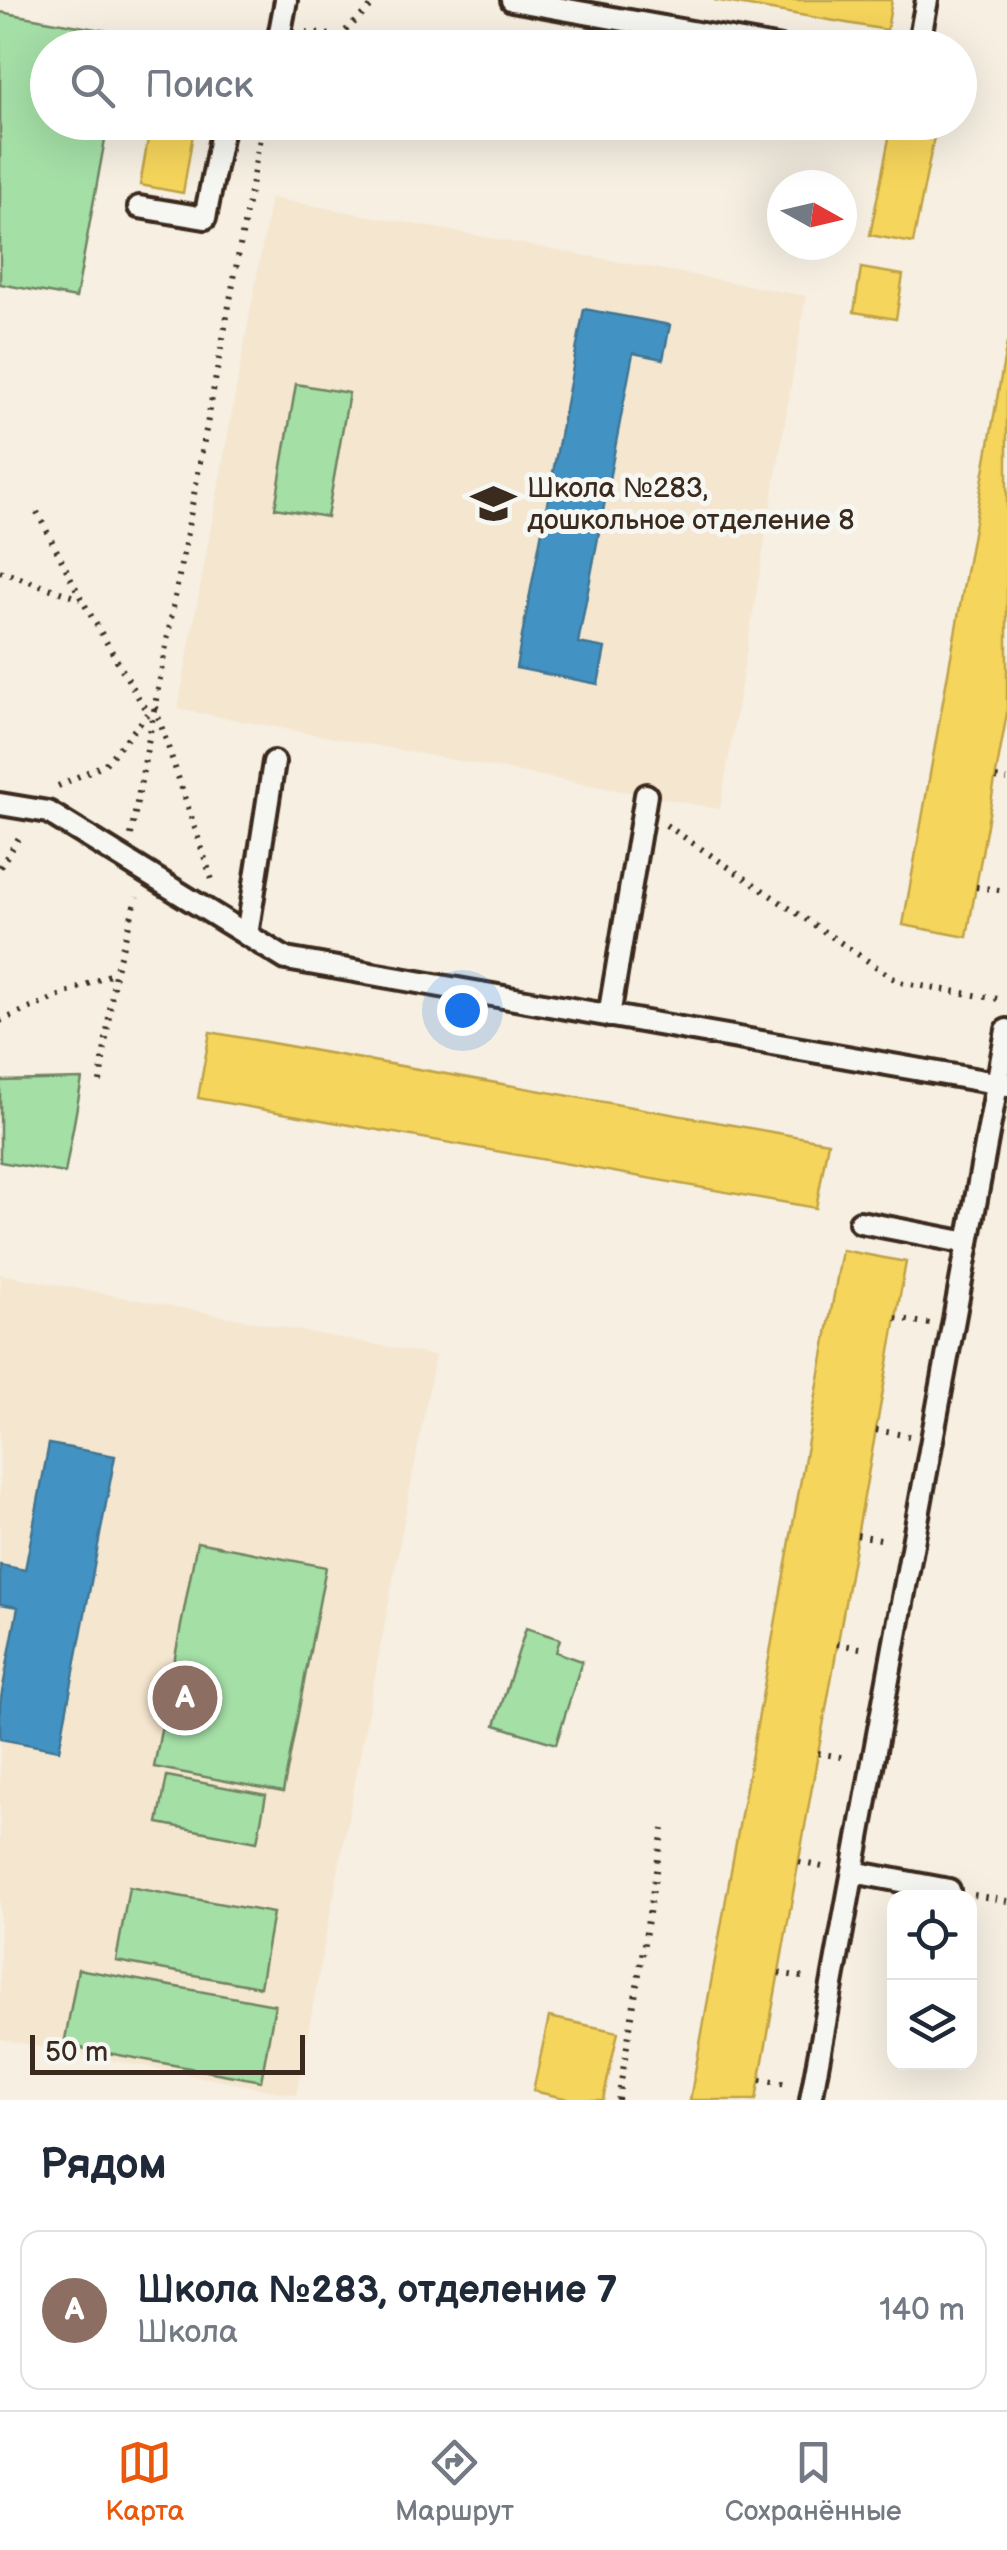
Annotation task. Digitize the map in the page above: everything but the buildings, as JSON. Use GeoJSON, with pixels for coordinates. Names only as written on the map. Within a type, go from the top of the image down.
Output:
{"type":"FeatureCollection","features":[{"type":"Feature","properties":{"kind":"lane"},"geometry":{"type":"LineString","coordinates":[[280,30],[286,0]]}},
{"type":"Feature","properties":{"kind":"lane"},"geometry":{"type":"LineString","coordinates":[[512,0],[680,30]]}},
{"type":"Feature","properties":{"kind":"lane"},"geometry":{"type":"LineString","coordinates":[[921,30],[927,0]]}},
{"type":"Feature","properties":{"kind":"lane"},"geometry":{"type":"LineString","coordinates":[[139,207],[205,218],[220,140]]}},
{"type":"Feature","properties":{"kind":"lane"},"geometry":{"type":"LineString","coordinates":[[247,935],[274,762]]}},
{"type":"Feature","properties":{"kind":"lane"},"geometry":{"type":"LineString","coordinates":[[609,1016],[646,802]]}},
{"type":"Feature","properties":{"kind":"lane"},"geometry":{"type":"LineString","coordinates":[[0,804],[48,812],[286,959],[1002,1084]]}},
{"type":"Feature","properties":{"kind":"lane"},"geometry":{"type":"LineString","coordinates":[[811,2100],[968,1242],[1002,1084],[1007,1030]]}},
{"type":"Feature","properties":{"kind":"lane"},"geometry":{"type":"LineString","coordinates":[[860,1222],[968,1242]]}},
{"type":"Feature","properties":{"kind":"lane"},"geometry":{"type":"LineString","coordinates":[[853,1872],[948,1890]]}},
{"type":"Feature","properties":{"kind":"path"},"geometry":{"type":"LineString","coordinates":[[346,30],[378,0]]}},
{"type":"Feature","properties":{"kind":"path"},"geometry":{"type":"LineString","coordinates":[[126,860],[260,140]]}},
{"type":"Feature","properties":{"kind":"path"},"geometry":{"type":"LineString","coordinates":[[36,512],[148,714]]}},
{"type":"Feature","properties":{"kind":"path"},"geometry":{"type":"LineString","coordinates":[[0,571],[82,600]]}},
{"type":"Feature","properties":{"kind":"path"},"geometry":{"type":"LineString","coordinates":[[50,789],[105,764],[155,706]]}},
{"type":"Feature","properties":{"kind":"path"},"geometry":{"type":"LineString","coordinates":[[155,706],[225,922]]}},
{"type":"Feature","properties":{"kind":"path"},"geometry":{"type":"LineString","coordinates":[[996,778],[1007,780]]}},
{"type":"Feature","properties":{"kind":"path"},"geometry":{"type":"LineString","coordinates":[[646,802],[899,982],[1007,1001]]}},
{"type":"Feature","properties":{"kind":"path"},"geometry":{"type":"LineString","coordinates":[[100,1082],[115,972],[144,872]]}},
{"type":"Feature","properties":{"kind":"path"},"geometry":{"type":"LineString","coordinates":[[976,886],[1007,892]]}},
{"type":"Feature","properties":{"kind":"path"},"geometry":{"type":"LineString","coordinates":[[0,1021],[115,972]]}},
{"type":"Feature","properties":{"kind":"path"},"geometry":{"type":"LineString","coordinates":[[618,2100],[664,1829]]}},
{"type":"Feature","properties":{"kind":"path"},"geometry":{"type":"LineString","coordinates":[[993,1899],[1007,1901]]}},
{"type":"Feature","properties":{"kind":"shaded area","name":"Школа №283, дошкольное отделение 8"},"geometry":{"type":"Polygon","coordinates":[[[271,198],[806,296],[720,809],[178,709],[271,198]]]}},
{"type":"Feature","properties":{"kind":"shaded area"},"geometry":{"type":"Polygon","coordinates":[[[0,1274],[435,1356],[296,2095],[0,2039],[0,1274]]]}},
{"type":"Feature","properties":{"kind":"green space"},"geometry":{"type":"Polygon","coordinates":[[[0,12],[101,30],[30,30],[30,140],[105,140],[76,298],[0,284],[0,12]]]}},
{"type":"Feature","properties":{"kind":"green space"},"geometry":{"type":"Polygon","coordinates":[[[296,384],[349,393],[327,517],[275,508],[296,384]]]}},
{"type":"Feature","properties":{"kind":"green space"},"geometry":{"type":"Polygon","coordinates":[[[82,1079],[65,1173],[0,1162],[0,1081],[82,1079]]]}},
{"type":"Feature","properties":{"kind":"green space"},"geometry":{"type":"Polygon","coordinates":[[[197,1542],[326,1567],[283,1792],[154,1767],[197,1542]]]}},
{"type":"Feature","properties":{"kind":"green space"},"geometry":{"type":"Polygon","coordinates":[[[526,1628],[560,1639],[556,1652],[582,1661],[556,1744],[495,1725],[526,1628]]]}},
{"type":"Feature","properties":{"kind":"green space"},"geometry":{"type":"Polygon","coordinates":[[[167,1776],[266,1795],[257,1842],[158,1823],[167,1776]]]}},
{"type":"Feature","properties":{"kind":"green space"},"geometry":{"type":"Polygon","coordinates":[[[129,1887],[273,1913],[260,1987],[116,1961],[129,1887]]]}},
{"type":"Feature","properties":{"kind":"green space"},"geometry":{"type":"Polygon","coordinates":[[[78,1969],[275,2005],[261,2081],[64,2045],[78,1969]]]}},
{"type":"Feature","properties":{"kind":"place","name":"Школа №283, дошкольное отделение 8"},"geometry":{"type":"Point","coordinates":[494,503]}},
{"type":"Feature","properties":{"kind":"place","name":"Школа №283, отделение 7"},"geometry":{"type":"Point","coordinates":[185,1698]}}]}
